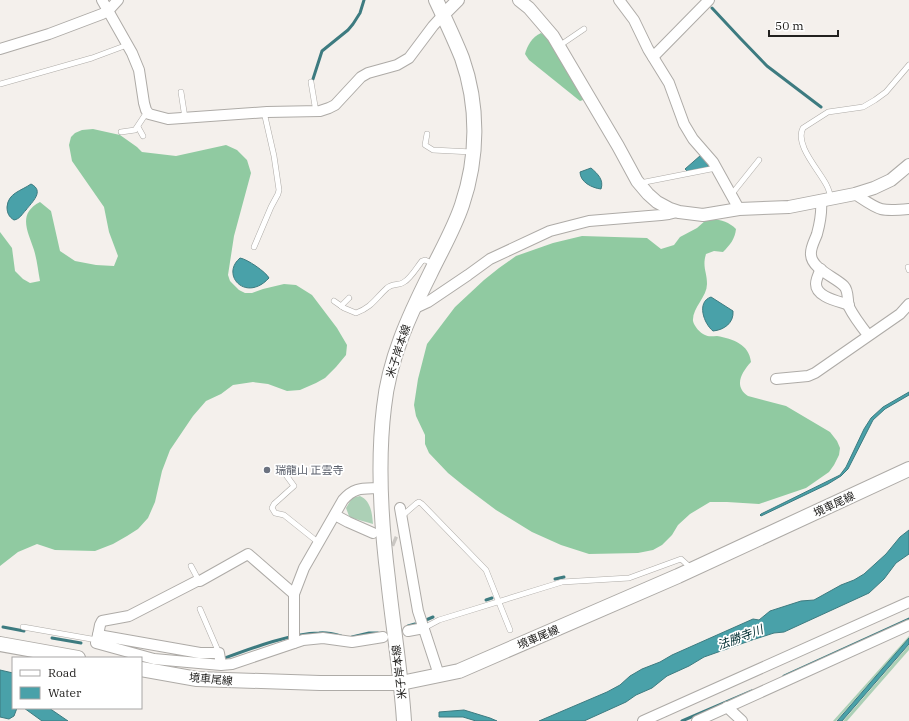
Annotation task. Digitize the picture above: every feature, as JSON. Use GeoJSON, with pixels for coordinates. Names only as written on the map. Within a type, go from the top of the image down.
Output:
{"type":"FeatureCollection","features":[{"type":"Feature","properties":{"kind":"main road","name":"米子岸本線"},"geometry":{"type":"LineString","coordinates":[[404,721],[402,683],[387,578],[381,511],[381,434],[389,377],[401,337],[461,206],[470,172],[473,152],[474,124],[471,90],[462,59],[436,0]]}},
{"type":"Feature","properties":{"kind":"main road","name":"境車尾線"},"geometry":{"type":"LineString","coordinates":[[149,667],[197,679],[320,683],[402,683],[459,671],[693,569],[909,469]]}},
{"type":"Feature","properties":{"kind":"main road"},"geometry":{"type":"LineString","coordinates":[[0,644],[72,657]]}},
{"type":"Feature","properties":{"kind":"street"},"geometry":{"type":"LineString","coordinates":[[102,0],[139,70],[144,103],[147,112],[162,118],[185,118],[264,112],[316,112],[325,110],[335,105],[361,77],[409,58],[433,26],[458,0]]}},
{"type":"Feature","properties":{"kind":"street"},"geometry":{"type":"LineString","coordinates":[[0,49],[49,34],[108,11],[118,0]]}},
{"type":"Feature","properties":{"kind":"street"},"geometry":{"type":"LineString","coordinates":[[519,0],[543,23],[559,46],[639,183],[657,202],[677,212],[703,215],[739,210],[789,206],[855,194],[874,188],[891,180],[909,165]]}},
{"type":"Feature","properties":{"kind":"street"},"geometry":{"type":"LineString","coordinates":[[619,0],[634,20],[653,57],[669,83],[684,124],[693,138],[713,162],[739,210]]}},
{"type":"Feature","properties":{"kind":"street"},"geometry":{"type":"LineString","coordinates":[[653,57],[709,0]]}},
{"type":"Feature","properties":{"kind":"street"},"geometry":{"type":"LineString","coordinates":[[855,194],[872,206],[881,210],[892,211],[909,208]]}},
{"type":"Feature","properties":{"kind":"street"},"geometry":{"type":"LineString","coordinates":[[826,199],[822,208],[818,233],[811,250],[811,256],[815,264],[844,286],[847,292],[848,305],[868,335]]}},
{"type":"Feature","properties":{"kind":"street"},"geometry":{"type":"LineString","coordinates":[[413,309],[428,302],[490,259],[550,231],[589,221],[661,215],[677,212]]}},
{"type":"Feature","properties":{"kind":"street"},"geometry":{"type":"LineString","coordinates":[[821,269],[816,282],[818,290],[828,298],[848,305]]}},
{"type":"Feature","properties":{"kind":"street"},"geometry":{"type":"LineString","coordinates":[[776,379],[808,376],[815,373],[900,314],[909,304]]}},
{"type":"Feature","properties":{"kind":"street"},"geometry":{"type":"LineString","coordinates":[[294,639],[294,594],[304,568],[343,500],[350,493],[357,490],[381,488]]}},
{"type":"Feature","properties":{"kind":"street"},"geometry":{"type":"LineString","coordinates":[[401,512],[418,611],[438,675]]}},
{"type":"Feature","properties":{"kind":"street"},"geometry":{"type":"LineString","coordinates":[[335,514],[348,522],[373,533]]}},
{"type":"Feature","properties":{"kind":"street"},"geometry":{"type":"LineString","coordinates":[[396,542],[406,546]]}},
{"type":"Feature","properties":{"kind":"street"},"geometry":{"type":"LineString","coordinates":[[127,657],[96,643],[102,621],[130,616],[248,554],[294,594]]}},
{"type":"Feature","properties":{"kind":"street"},"geometry":{"type":"LineString","coordinates":[[642,721],[909,602]]}},
{"type":"Feature","properties":{"kind":"street"},"geometry":{"type":"LineString","coordinates":[[697,721],[909,624]]}},
{"type":"Feature","properties":{"kind":"street"},"geometry":{"type":"LineString","coordinates":[[408,631],[424,628]]}},
{"type":"Feature","properties":{"kind":"street"},"geometry":{"type":"LineString","coordinates":[[98,638],[200,653],[232,664],[294,639],[304,640],[323,638],[352,642],[383,637]]}},
{"type":"Feature","properties":{"kind":"street"},"geometry":{"type":"LineString","coordinates":[[149,667],[220,659]]}},
{"type":"Feature","properties":{"kind":"street"},"geometry":{"type":"LineString","coordinates":[[727,707],[742,721]]}},
{"type":"Feature","properties":{"kind":"lane"},"geometry":{"type":"LineString","coordinates":[[559,46],[584,29]]}},
{"type":"Feature","properties":{"kind":"lane"},"geometry":{"type":"LineString","coordinates":[[0,84],[92,58],[127,45]]}},
{"type":"Feature","properties":{"kind":"lane"},"geometry":{"type":"LineString","coordinates":[[826,199],[827,186],[806,152],[801,140],[801,131],[803,128],[828,112],[863,107],[875,100],[886,92],[909,65]]}},
{"type":"Feature","properties":{"kind":"lane"},"geometry":{"type":"LineString","coordinates":[[311,82],[316,112]]}},
{"type":"Feature","properties":{"kind":"lane"},"geometry":{"type":"LineString","coordinates":[[181,92],[185,118]]}},
{"type":"Feature","properties":{"kind":"lane"},"geometry":{"type":"LineString","coordinates":[[121,132],[132,131],[138,127],[147,112]]}},
{"type":"Feature","properties":{"kind":"lane"},"geometry":{"type":"LineString","coordinates":[[254,247],[279,190],[274,156],[264,112]]}},
{"type":"Feature","properties":{"kind":"lane"},"geometry":{"type":"LineString","coordinates":[[138,127],[143,136]]}},
{"type":"Feature","properties":{"kind":"lane"},"geometry":{"type":"LineString","coordinates":[[427,134],[425,145],[433,150],[473,152]]}},
{"type":"Feature","properties":{"kind":"lane"},"geometry":{"type":"LineString","coordinates":[[731,195],[758,160]]}},
{"type":"Feature","properties":{"kind":"lane"},"geometry":{"type":"LineString","coordinates":[[639,183],[716,168]]}},
{"type":"Feature","properties":{"kind":"lane"},"geometry":{"type":"LineString","coordinates":[[334,301],[356,313],[368,307],[388,287],[393,284],[400,284],[404,282],[422,261],[425,260],[435,265]]}},
{"type":"Feature","properties":{"kind":"lane"},"geometry":{"type":"LineString","coordinates":[[341,306],[348,298]]}},
{"type":"Feature","properties":{"kind":"lane"},"geometry":{"type":"LineString","coordinates":[[286,475],[294,486],[274,504],[272,508],[273,511],[276,514],[284,515],[319,543]]}},
{"type":"Feature","properties":{"kind":"lane"},"geometry":{"type":"LineString","coordinates":[[401,512],[419,502],[422,504],[486,570],[510,630]]}},
{"type":"Feature","properties":{"kind":"lane"},"geometry":{"type":"LineString","coordinates":[[424,628],[439,620],[562,582],[629,578],[681,559],[693,569]]}},
{"type":"Feature","properties":{"kind":"lane"},"geometry":{"type":"LineString","coordinates":[[191,566],[199,581]]}},
{"type":"Feature","properties":{"kind":"lane"},"geometry":{"type":"LineString","coordinates":[[200,609],[220,659]]}},
{"type":"Feature","properties":{"kind":"lane"},"geometry":{"type":"LineString","coordinates":[[23,628],[98,638]]}},
{"type":"Feature","properties":{"kind":"green space"},"geometry":{"type":"Polygon","coordinates":[[[541,33],[548,38],[584,99],[583,100],[580,101],[529,60],[525,54],[530,42],[541,33]]]}},
{"type":"Feature","properties":{"kind":"green space"},"geometry":{"type":"Polygon","coordinates":[[[93,129],[120,135],[142,152],[176,156],[226,145],[237,150],[247,160],[251,173],[234,236],[228,275],[230,281],[239,290],[245,293],[252,293],[284,284],[296,285],[312,295],[337,328],[347,345],[346,355],[325,378],[300,390],[287,391],[268,384],[253,382],[233,385],[221,394],[206,401],[193,416],[170,450],[162,471],[155,502],[148,518],[138,529],[127,536],[113,544],[95,551],[55,550],[37,544],[18,552],[0,566],[0,232],[12,248],[15,271],[23,279],[30,283],[40,281],[35,254],[27,230],[26,217],[33,207],[40,202],[51,211],[60,251],[75,261],[96,265],[114,266],[118,256],[109,232],[104,207],[72,161],[69,145],[71,137],[75,133],[82,130],[93,129]]]}},
{"type":"Feature","properties":{"kind":"green space"},"geometry":{"type":"Polygon","coordinates":[[[712,219],[728,223],[736,229],[735,236],[723,252],[714,251],[706,254],[704,262],[707,284],[705,293],[693,316],[693,321],[703,334],[708,336],[723,337],[734,341],[739,343],[747,351],[751,362],[740,379],[743,392],[748,396],[786,406],[830,432],[840,448],[839,455],[829,472],[806,488],[759,504],[710,502],[690,514],[678,525],[672,535],[662,545],[653,550],[638,553],[589,554],[561,545],[532,532],[496,510],[448,473],[429,453],[425,444],[425,435],[416,416],[414,405],[418,379],[427,344],[455,307],[484,280],[516,256],[553,243],[582,236],[647,238],[661,249],[674,245],[680,237],[697,228],[706,220],[712,219]]]}},
{"type":"Feature","properties":{"kind":"green space"},"geometry":{"type":"Polygon","coordinates":[[[360,496],[369,504],[373,524],[349,516],[346,508],[352,498],[360,496]]]}},
{"type":"Feature","properties":{"kind":"green space"},"geometry":{"type":"Polygon","coordinates":[[[909,636],[909,638],[836,721],[833,721],[909,636]]]}},
{"type":"Feature","properties":{"kind":"green space"},"geometry":{"type":"Polygon","coordinates":[[[909,645],[909,650],[847,721],[843,721],[909,645]]]}},
{"type":"Feature","properties":{"kind":"water"},"geometry":{"type":"Polygon","coordinates":[[[701,155],[709,167],[688,172],[685,169],[701,155]]]}},
{"type":"Feature","properties":{"kind":"water"},"geometry":{"type":"Polygon","coordinates":[[[591,168],[601,180],[601,189],[590,186],[582,179],[580,172],[591,168]]]}},
{"type":"Feature","properties":{"kind":"water"},"geometry":{"type":"Polygon","coordinates":[[[31,184],[37,190],[36,197],[21,216],[14,220],[8,213],[8,202],[12,195],[31,184]]]}},
{"type":"Feature","properties":{"kind":"water"},"geometry":{"type":"Polygon","coordinates":[[[240,258],[256,266],[269,278],[260,285],[252,288],[244,287],[238,284],[234,278],[233,272],[235,265],[240,258]]]}},
{"type":"Feature","properties":{"kind":"water"},"geometry":{"type":"Polygon","coordinates":[[[711,297],[733,311],[732,319],[728,325],[713,331],[704,318],[703,313],[704,303],[711,297]]]}},
{"type":"Feature","properties":{"kind":"water"},"geometry":{"type":"Polygon","coordinates":[[[909,392],[909,395],[885,409],[873,420],[848,469],[841,476],[828,484],[761,516],[760,515],[840,475],[846,467],[864,429],[871,418],[883,407],[909,392]]]}},
{"type":"Feature","properties":{"kind":"water","name":"法勝寺川"},"geometry":{"type":"Polygon","coordinates":[[[909,530],[909,554],[896,563],[884,579],[869,593],[784,632],[774,633],[704,657],[667,676],[652,688],[636,695],[626,702],[584,721],[539,721],[607,692],[620,685],[630,676],[642,669],[660,662],[672,655],[753,619],[759,620],[770,611],[801,601],[814,600],[841,585],[854,580],[864,574],[886,554],[900,537],[909,530]]]}},
{"type":"Feature","properties":{"kind":"water"},"geometry":{"type":"Polygon","coordinates":[[[909,638],[909,644],[842,721],[837,721],[909,638]]]}},
{"type":"Feature","properties":{"kind":"water"},"geometry":{"type":"Polygon","coordinates":[[[0,670],[12,673],[12,709],[17,709],[14,716],[9,719],[0,717],[0,670]]]}},
{"type":"Feature","properties":{"kind":"water"},"geometry":{"type":"Polygon","coordinates":[[[25,709],[50,709],[68,721],[42,721],[25,709]]]}},
{"type":"Feature","properties":{"kind":"water"},"geometry":{"type":"Polygon","coordinates":[[[464,710],[497,721],[476,721],[463,717],[439,717],[439,712],[464,710]]]}},
{"type":"Feature","properties":{"kind":"waterway"},"geometry":{"type":"LineString","coordinates":[[313,79],[322,51],[348,30],[353,24],[360,13],[364,0]]}},
{"type":"Feature","properties":{"kind":"waterway"},"geometry":{"type":"LineString","coordinates":[[712,8],[767,66],[821,107]]}},
{"type":"Feature","properties":{"kind":"waterway"},"geometry":{"type":"LineString","coordinates":[[555,579],[564,577]]}},
{"type":"Feature","properties":{"kind":"waterway"},"geometry":{"type":"LineString","coordinates":[[486,600],[492,598]]}},
{"type":"Feature","properties":{"kind":"waterway"},"geometry":{"type":"LineString","coordinates":[[426,620],[433,617]]}},
{"type":"Feature","properties":{"kind":"waterway"},"geometry":{"type":"LineString","coordinates":[[784,676],[909,619]]}},
{"type":"Feature","properties":{"kind":"waterway"},"geometry":{"type":"LineString","coordinates":[[408,626],[415,624]]}},
{"type":"Feature","properties":{"kind":"waterway"},"geometry":{"type":"LineString","coordinates":[[3,627],[24,631]]}},
{"type":"Feature","properties":{"kind":"waterway"},"geometry":{"type":"LineString","coordinates":[[223,658],[285,638],[324,633],[341,636]]}},
{"type":"Feature","properties":{"kind":"waterway"},"geometry":{"type":"LineString","coordinates":[[352,637],[369,633],[378,633]]}},
{"type":"Feature","properties":{"kind":"waterway"},"geometry":{"type":"LineString","coordinates":[[52,638],[81,643]]}},
{"type":"Feature","properties":{"kind":"waterway"},"geometry":{"type":"LineString","coordinates":[[682,721],[752,691]]}},
{"type":"Feature","properties":{"kind":"tunnel"},"geometry":{"type":"LineString","coordinates":[[379,535],[396,542]]}},
{"type":"Feature","properties":{"kind":"place","name":"瑞龍山 正雲寺"},"geometry":{"type":"Point","coordinates":[267,470]}}]}
